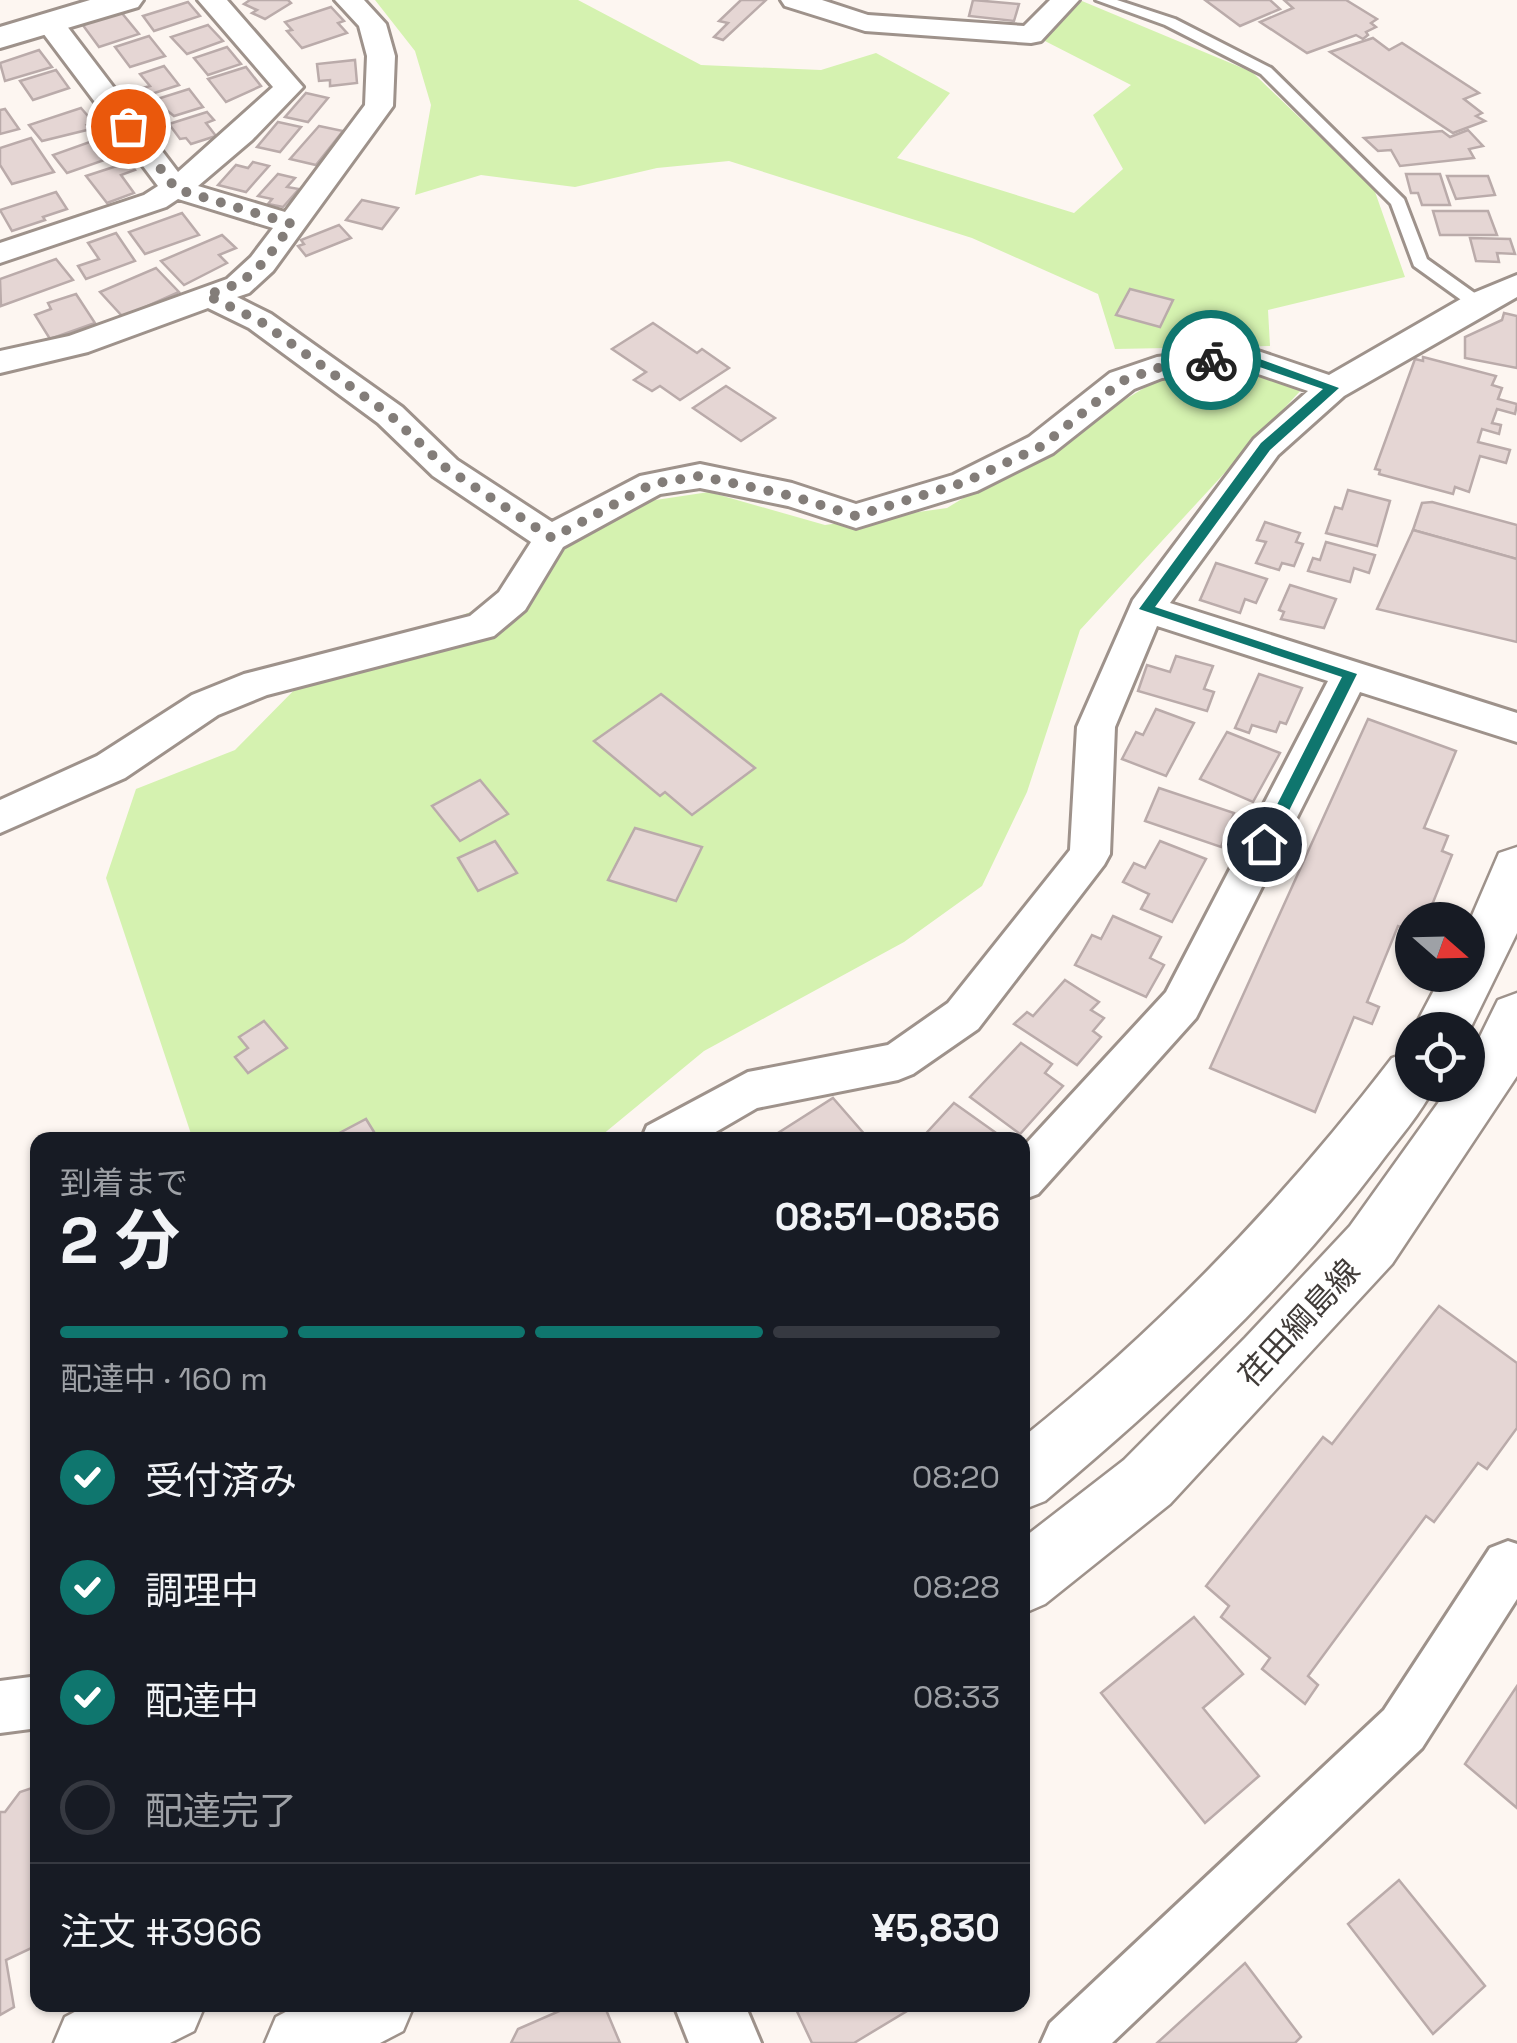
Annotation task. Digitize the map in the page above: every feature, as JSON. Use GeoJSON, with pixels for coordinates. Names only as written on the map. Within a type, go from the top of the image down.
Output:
{"type":"FeatureCollection","features":[{"type":"Feature","properties":{"kind":"main road"},"geometry":{"type":"LineString","coordinates":[[1451,1012],[1494,926],[1517,868]]}},
{"type":"Feature","properties":{"kind":"main road","name":"荏田綱島線"},"geometry":{"type":"LineString","coordinates":[[1030,1576],[1147,1482],[1268,1359],[1371,1245],[1489,1076],[1517,1016]]}},
{"type":"Feature","properties":{"kind":"main road"},"geometry":{"type":"LineString","coordinates":[[1030,1473],[1100,1416],[1215,1304],[1314,1200],[1395,1098]]}},
{"type":"Feature","properties":{"kind":"main road"},"geometry":{"type":"LineString","coordinates":[[91,2043],[154,2012]]}},
{"type":"Feature","properties":{"kind":"main road"},"geometry":{"type":"LineString","coordinates":[[302,2043],[363,2012]]}},
{"type":"Feature","properties":{"kind":"street"},"geometry":{"type":"LineString","coordinates":[[0,38],[42,11],[126,0]]}},
{"type":"Feature","properties":{"kind":"street"},"geometry":{"type":"LineString","coordinates":[[0,253],[155,201],[176,189],[289,87],[212,0]]}},
{"type":"Feature","properties":{"kind":"street"},"geometry":{"type":"LineString","coordinates":[[0,362],[77,344],[238,286],[262,264],[380,106],[381,56],[372,24],[350,0]]}},
{"type":"Feature","properties":{"kind":"street"},"geometry":{"type":"LineString","coordinates":[[795,0],[866,24],[1031,35],[1065,0]]}},
{"type":"Feature","properties":{"kind":"street"},"geometry":{"type":"LineString","coordinates":[[42,11],[176,189],[292,224]]}},
{"type":"Feature","properties":{"kind":"street"},"geometry":{"type":"LineString","coordinates":[[677,1132],[748,1091],[898,1061],[963,1016],[1090,854],[1096,727],[1146,609],[1266,446],[1332,388],[1477,303],[1517,284]]}},
{"type":"Feature","properties":{"kind":"street"},"geometry":{"type":"LineString","coordinates":[[206,295],[260,321],[390,415],[446,468],[552,538]]}},
{"type":"Feature","properties":{"kind":"street"},"geometry":{"type":"LineString","coordinates":[[0,817],[56,796],[111,768],[205,705],[257,684],[399,644],[481,627],[512,602],[552,538],[652,484],[700,476],[792,496],[856,516],[965,482],[1042,446],[1122,381],[1158,368],[1246,358],[1332,388]]}},
{"type":"Feature","properties":{"kind":"street"},"geometry":{"type":"LineString","coordinates":[[1146,609],[1517,728]]}},
{"type":"Feature","properties":{"kind":"street"},"geometry":{"type":"LineString","coordinates":[[1030,1171],[1142,1044],[1181,1006],[1350,674]]}},
{"type":"Feature","properties":{"kind":"street"},"geometry":{"type":"LineString","coordinates":[[1070,2043],[1402,1729],[1508,1566],[1517,1574]]}},
{"type":"Feature","properties":{"kind":"street"},"geometry":{"type":"LineString","coordinates":[[0,1708],[30,1703]]}},
{"type":"Feature","properties":{"kind":"street"},"geometry":{"type":"LineString","coordinates":[[712,2012],[726,2043]]}},
{"type":"Feature","properties":{"kind":"lane"},"geometry":{"type":"LineString","coordinates":[[1103,0],[1170,22],[1266,72],[1398,202],[1420,262],[1477,303]]}},
{"type":"Feature","properties":{"kind":"green space"},"geometry":{"type":"Polygon","coordinates":[[[375,0],[578,0],[701,65],[821,70],[876,53],[950,93],[897,158],[1074,213],[1123,169],[1093,115],[1131,85],[1041,39],[1082,1],[1252,72],[1374,189],[1405,277],[1268,310],[1270,346],[1115,349],[1098,294],[972,238],[729,161],[657,168],[575,187],[481,175],[415,195],[431,105],[415,51],[375,0]]]}},
{"type":"Feature","properties":{"kind":"green space"},"geometry":{"type":"Polygon","coordinates":[[[1244,361],[1302,389],[1080,630],[1027,792],[982,886],[904,942],[704,1051],[606,1132],[190,1132],[106,878],[136,789],[235,750],[309,675],[534,587],[565,541],[649,501],[709,492],[825,525],[947,508],[1172,371],[1244,361]]]}},
{"type":"Feature","properties":{"kind":"building"},"geometry":{"type":"Polygon","coordinates":[[[250,0],[291,3],[265,19],[244,4],[250,0]]]}},
{"type":"Feature","properties":{"kind":"building"},"geometry":{"type":"Polygon","coordinates":[[[741,0],[766,0],[723,40],[714,37],[728,23],[719,21],[741,0]]]}},
{"type":"Feature","properties":{"kind":"building"},"geometry":{"type":"Polygon","coordinates":[[[973,0],[1019,4],[1014,21],[969,16],[973,0]]]}},
{"type":"Feature","properties":{"kind":"building"},"geometry":{"type":"Polygon","coordinates":[[[1205,0],[1270,0],[1280,9],[1240,26],[1205,0]]]}},
{"type":"Feature","properties":{"kind":"building"},"geometry":{"type":"Polygon","coordinates":[[[1284,0],[1346,0],[1377,19],[1371,23],[1376,27],[1366,32],[1368,35],[1363,39],[1356,35],[1307,53],[1260,22],[1293,8],[1284,0]]]}},
{"type":"Feature","properties":{"kind":"building"},"geometry":{"type":"Polygon","coordinates":[[[188,2],[200,16],[154,31],[143,16],[188,2]]]}},
{"type":"Feature","properties":{"kind":"building"},"geometry":{"type":"Polygon","coordinates":[[[331,7],[344,21],[338,23],[347,33],[302,48],[287,31],[292,30],[285,22],[331,7]]]}},
{"type":"Feature","properties":{"kind":"building"},"geometry":{"type":"Polygon","coordinates":[[[121,12],[139,34],[99,47],[82,24],[121,12]]]}},
{"type":"Feature","properties":{"kind":"building"},"geometry":{"type":"Polygon","coordinates":[[[208,25],[223,41],[187,54],[171,37],[208,25]]]}},
{"type":"Feature","properties":{"kind":"building"},"geometry":{"type":"Polygon","coordinates":[[[149,36],[165,56],[130,67],[115,47],[149,36]]]}},
{"type":"Feature","properties":{"kind":"building"},"geometry":{"type":"Polygon","coordinates":[[[1373,38],[1389,50],[1402,43],[1479,93],[1464,99],[1482,113],[1476,116],[1485,121],[1453,133],[1330,52],[1373,38]]]}},
{"type":"Feature","properties":{"kind":"building"},"geometry":{"type":"Polygon","coordinates":[[[227,47],[241,64],[208,75],[194,58],[227,47]]]}},
{"type":"Feature","properties":{"kind":"building"},"geometry":{"type":"Polygon","coordinates":[[[39,50],[52,67],[5,81],[0,63],[39,50]]]}},
{"type":"Feature","properties":{"kind":"building"},"geometry":{"type":"Polygon","coordinates":[[[355,60],[357,83],[330,86],[330,80],[319,81],[317,64],[355,60]]]}},
{"type":"Feature","properties":{"kind":"building"},"geometry":{"type":"Polygon","coordinates":[[[164,66],[179,85],[145,96],[139,89],[150,86],[140,74],[164,66]]]}},
{"type":"Feature","properties":{"kind":"building"},"geometry":{"type":"Polygon","coordinates":[[[246,67],[261,86],[226,102],[208,79],[246,67]]]}},
{"type":"Feature","properties":{"kind":"building"},"geometry":{"type":"Polygon","coordinates":[[[56,70],[69,88],[33,100],[20,81],[56,70]]]}},
{"type":"Feature","properties":{"kind":"building"},"geometry":{"type":"Polygon","coordinates":[[[189,89],[203,107],[174,116],[154,100],[189,89]]]}},
{"type":"Feature","properties":{"kind":"building"},"geometry":{"type":"Polygon","coordinates":[[[306,93],[328,98],[308,122],[285,117],[306,93]]]}},
{"type":"Feature","properties":{"kind":"building"},"geometry":{"type":"Polygon","coordinates":[[[81,108],[94,123],[87,125],[91,129],[42,141],[29,125],[81,108]]]}},
{"type":"Feature","properties":{"kind":"building"},"geometry":{"type":"Polygon","coordinates":[[[5,109],[19,129],[0,134],[0,110],[5,109]]]}},
{"type":"Feature","properties":{"kind":"building"},"geometry":{"type":"Polygon","coordinates":[[[207,112],[214,120],[206,123],[216,136],[191,144],[186,138],[180,139],[169,124],[207,112]]]}},
{"type":"Feature","properties":{"kind":"building"},"geometry":{"type":"Polygon","coordinates":[[[278,122],[301,127],[280,152],[257,147],[278,122]]]}},
{"type":"Feature","properties":{"kind":"building"},"geometry":{"type":"Polygon","coordinates":[[[319,126],[343,131],[316,165],[290,159],[319,126]]]}},
{"type":"Feature","properties":{"kind":"building"},"geometry":{"type":"Polygon","coordinates":[[[1468,130],[1483,146],[1469,149],[1474,158],[1400,166],[1391,150],[1378,151],[1364,138],[1442,131],[1450,137],[1468,130]]]}},
{"type":"Feature","properties":{"kind":"building"},"geometry":{"type":"Polygon","coordinates":[[[31,138],[54,172],[12,184],[0,165],[0,148],[31,138]]]}},
{"type":"Feature","properties":{"kind":"building"},"geometry":{"type":"Polygon","coordinates":[[[101,138],[116,156],[67,173],[53,155],[101,138]]]}},
{"type":"Feature","properties":{"kind":"building"},"geometry":{"type":"Polygon","coordinates":[[[129,162],[135,170],[121,175],[134,193],[107,203],[86,176],[129,162]]]}},
{"type":"Feature","properties":{"kind":"building"},"geometry":{"type":"Polygon","coordinates":[[[253,162],[269,166],[246,192],[218,185],[236,165],[248,168],[253,162]]]}},
{"type":"Feature","properties":{"kind":"building"},"geometry":{"type":"Polygon","coordinates":[[[278,174],[295,178],[287,187],[299,189],[283,207],[268,204],[272,199],[258,196],[278,174]]]}},
{"type":"Feature","properties":{"kind":"building"},"geometry":{"type":"Polygon","coordinates":[[[1406,174],[1440,174],[1450,205],[1422,205],[1418,193],[1411,193],[1406,174]]]}},
{"type":"Feature","properties":{"kind":"building"},"geometry":{"type":"Polygon","coordinates":[[[1447,176],[1488,176],[1495,195],[1456,199],[1447,176]]]}},
{"type":"Feature","properties":{"kind":"building"},"geometry":{"type":"Polygon","coordinates":[[[56,192],[67,209],[12,231],[0,210],[56,192]]]}},
{"type":"Feature","properties":{"kind":"building"},"geometry":{"type":"Polygon","coordinates":[[[362,200],[398,208],[382,229],[346,220],[362,200]]]}},
{"type":"Feature","properties":{"kind":"building"},"geometry":{"type":"Polygon","coordinates":[[[1433,211],[1488,211],[1497,235],[1440,235],[1433,211]]]}},
{"type":"Feature","properties":{"kind":"building"},"geometry":{"type":"Polygon","coordinates":[[[182,213],[199,235],[145,254],[129,232],[182,213]]]}},
{"type":"Feature","properties":{"kind":"building"},"geometry":{"type":"Polygon","coordinates":[[[339,225],[351,238],[306,256],[298,246],[304,244],[301,240],[339,225]]]}},
{"type":"Feature","properties":{"kind":"building"},"geometry":{"type":"Polygon","coordinates":[[[116,233],[135,261],[86,279],[78,266],[99,259],[88,243],[116,233]]]}},
{"type":"Feature","properties":{"kind":"building"},"geometry":{"type":"Polygon","coordinates":[[[222,235],[236,248],[219,255],[227,263],[184,285],[161,261],[222,235]]]}},
{"type":"Feature","properties":{"kind":"building"},"geometry":{"type":"Polygon","coordinates":[[[1470,238],[1510,239],[1515,254],[1497,253],[1499,262],[1476,261],[1470,238]]]}},
{"type":"Feature","properties":{"kind":"building"},"geometry":{"type":"Polygon","coordinates":[[[56,259],[73,280],[1,306],[0,279],[56,259]]]}},
{"type":"Feature","properties":{"kind":"building"},"geometry":{"type":"Polygon","coordinates":[[[156,268],[179,292],[123,317],[100,292],[156,268]]]}},
{"type":"Feature","properties":{"kind":"building"},"geometry":{"type":"Polygon","coordinates":[[[1130,289],[1173,300],[1160,327],[1116,315],[1130,289]]]}},
{"type":"Feature","properties":{"kind":"building"},"geometry":{"type":"Polygon","coordinates":[[[76,294],[95,323],[50,339],[35,315],[51,309],[48,303],[76,294]]]}},
{"type":"Feature","properties":{"kind":"building"},"geometry":{"type":"Polygon","coordinates":[[[1504,313],[1517,316],[1517,368],[1465,358],[1465,337],[1502,320],[1504,313]]]}},
{"type":"Feature","properties":{"kind":"building"},"geometry":{"type":"Polygon","coordinates":[[[653,323],[697,353],[702,349],[729,368],[680,400],[660,386],[652,391],[634,380],[646,372],[612,349],[653,323]]]}},
{"type":"Feature","properties":{"kind":"building"},"geometry":{"type":"Polygon","coordinates":[[[1423,357],[1496,376],[1492,385],[1502,388],[1498,399],[1517,404],[1515,414],[1497,409],[1492,423],[1501,425],[1499,434],[1482,429],[1478,442],[1510,450],[1506,463],[1480,456],[1469,492],[1455,487],[1453,494],[1379,474],[1380,470],[1375,469],[1415,359],[1423,361],[1423,357]]]}},
{"type":"Feature","properties":{"kind":"building"},"geometry":{"type":"Polygon","coordinates":[[[726,386],[775,418],[741,441],[693,408],[726,386]]]}},
{"type":"Feature","properties":{"kind":"building"},"geometry":{"type":"Polygon","coordinates":[[[1348,490],[1390,501],[1377,546],[1326,533],[1335,507],[1342,509],[1348,490]]]}},
{"type":"Feature","properties":{"kind":"building"},"geometry":{"type":"Polygon","coordinates":[[[1432,502],[1517,525],[1517,559],[1413,530],[1422,503],[1432,502]]]}},
{"type":"Feature","properties":{"kind":"building"},"geometry":{"type":"Polygon","coordinates":[[[1265,522],[1300,533],[1296,542],[1303,544],[1294,566],[1282,563],[1279,570],[1256,563],[1266,542],[1257,540],[1265,522]]]}},
{"type":"Feature","properties":{"kind":"building"},"geometry":{"type":"Polygon","coordinates":[[[1413,530],[1517,559],[1517,642],[1377,609],[1413,530]]]}},
{"type":"Feature","properties":{"kind":"building"},"geometry":{"type":"Polygon","coordinates":[[[1326,542],[1375,555],[1369,573],[1354,568],[1350,582],[1308,571],[1313,558],[1320,560],[1326,542]]]}},
{"type":"Feature","properties":{"kind":"building"},"geometry":{"type":"Polygon","coordinates":[[[1216,563],[1267,579],[1256,603],[1245,599],[1240,613],[1200,600],[1216,563]]]}},
{"type":"Feature","properties":{"kind":"building"},"geometry":{"type":"Polygon","coordinates":[[[1290,585],[1336,599],[1324,628],[1281,619],[1284,612],[1279,610],[1290,585]]]}},
{"type":"Feature","properties":{"kind":"building"},"geometry":{"type":"Polygon","coordinates":[[[1176,656],[1213,666],[1204,689],[1214,692],[1207,711],[1138,691],[1147,665],[1170,672],[1176,656]]]}},
{"type":"Feature","properties":{"kind":"building"},"geometry":{"type":"Polygon","coordinates":[[[1259,674],[1302,688],[1286,724],[1280,722],[1276,732],[1252,725],[1249,733],[1235,728],[1259,674]]]}},
{"type":"Feature","properties":{"kind":"building"},"geometry":{"type":"Polygon","coordinates":[[[661,694],[755,768],[692,815],[665,792],[660,796],[594,741],[661,694]]]}},
{"type":"Feature","properties":{"kind":"building"},"geometry":{"type":"Polygon","coordinates":[[[1156,709],[1194,723],[1166,776],[1122,759],[1136,732],[1143,735],[1156,709]]]}},
{"type":"Feature","properties":{"kind":"building"},"geometry":{"type":"Polygon","coordinates":[[[1368,719],[1456,751],[1424,828],[1448,836],[1442,851],[1452,855],[1433,902],[1395,902],[1395,933],[1367,1002],[1379,1007],[1372,1024],[1354,1017],[1315,1112],[1210,1068],[1368,719]]]}},
{"type":"Feature","properties":{"kind":"building"},"geometry":{"type":"Polygon","coordinates":[[[1227,732],[1280,753],[1253,802],[1200,779],[1227,732]]]}},
{"type":"Feature","properties":{"kind":"building"},"geometry":{"type":"Polygon","coordinates":[[[480,780],[508,814],[460,841],[432,806],[480,780]]]}},
{"type":"Feature","properties":{"kind":"building"},"geometry":{"type":"Polygon","coordinates":[[[1159,788],[1234,813],[1221,847],[1145,821],[1159,788]]]}},
{"type":"Feature","properties":{"kind":"building"},"geometry":{"type":"Polygon","coordinates":[[[635,828],[702,847],[676,901],[608,880],[635,828]]]}},
{"type":"Feature","properties":{"kind":"building"},"geometry":{"type":"Polygon","coordinates":[[[495,841],[517,873],[478,891],[458,858],[495,841]]]}},
{"type":"Feature","properties":{"kind":"building"},"geometry":{"type":"Polygon","coordinates":[[[1160,841],[1206,859],[1172,922],[1141,909],[1149,894],[1123,882],[1134,863],[1145,868],[1160,841]]]}},
{"type":"Feature","properties":{"kind":"building"},"geometry":{"type":"Polygon","coordinates":[[[1113,916],[1161,937],[1150,958],[1164,965],[1146,997],[1075,965],[1092,935],[1101,939],[1113,916]]]}},
{"type":"Feature","properties":{"kind":"building"},"geometry":{"type":"Polygon","coordinates":[[[1065,980],[1099,1002],[1091,1010],[1104,1018],[1093,1031],[1101,1037],[1077,1065],[1014,1024],[1027,1012],[1033,1016],[1065,980]]]}},
{"type":"Feature","properties":{"kind":"building"},"geometry":{"type":"Polygon","coordinates":[[[264,1021],[287,1048],[248,1073],[235,1057],[248,1048],[239,1037],[264,1021]]]}},
{"type":"Feature","properties":{"kind":"building"},"geometry":{"type":"Polygon","coordinates":[[[1021,1043],[1052,1064],[1045,1073],[1063,1086],[1022,1132],[970,1097],[1021,1043]]]}},
{"type":"Feature","properties":{"kind":"building"},"geometry":{"type":"Polygon","coordinates":[[[833,1098],[863,1132],[780,1132],[833,1098]]]}},
{"type":"Feature","properties":{"kind":"building"},"geometry":{"type":"Polygon","coordinates":[[[954,1103],[995,1132],[927,1132],[954,1103]]]}},
{"type":"Feature","properties":{"kind":"building"},"geometry":{"type":"Polygon","coordinates":[[[366,1119],[374,1132],[341,1132],[366,1119]]]}},
{"type":"Feature","properties":{"kind":"building"},"geometry":{"type":"Polygon","coordinates":[[[1439,1306],[1517,1363],[1517,1428],[1487,1469],[1478,1463],[1434,1522],[1426,1516],[1308,1676],[1318,1685],[1305,1704],[1262,1669],[1270,1658],[1221,1617],[1229,1606],[1206,1586],[1323,1437],[1332,1444],[1439,1306]]]}},
{"type":"Feature","properties":{"kind":"building"},"geometry":{"type":"Polygon","coordinates":[[[1194,1617],[1243,1674],[1203,1708],[1259,1776],[1205,1823],[1101,1693],[1194,1617]]]}},
{"type":"Feature","properties":{"kind":"building"},"geometry":{"type":"Polygon","coordinates":[[[1517,1686],[1517,1808],[1465,1764],[1517,1686]]]}},
{"type":"Feature","properties":{"kind":"building"},"geometry":{"type":"Polygon","coordinates":[[[30,1789],[30,1949],[6,1960],[14,2007],[0,2015],[0,1812],[5,1812],[20,1792],[30,1789]]]}},
{"type":"Feature","properties":{"kind":"building"},"geometry":{"type":"Polygon","coordinates":[[[1399,1880],[1485,1986],[1433,2034],[1348,1924],[1399,1880]]]}},
{"type":"Feature","properties":{"kind":"building"},"geometry":{"type":"Polygon","coordinates":[[[1245,1963],[1301,2037],[1295,2043],[1157,2043],[1245,1963]]]}},
{"type":"Feature","properties":{"kind":"building"},"geometry":{"type":"Polygon","coordinates":[[[557,2012],[607,2012],[620,2043],[511,2043],[518,2029],[557,2012]]]}},
{"type":"Feature","properties":{"kind":"building"},"geometry":{"type":"Polygon","coordinates":[[[797,2012],[905,2012],[854,2043],[812,2043],[797,2012]]]}},
{"type":"Feature","properties":{"kind":"way so far"},"geometry":{"type":"LineString","coordinates":[[128,126],[176,189],[292,224],[262,264],[238,286],[206,295],[260,321],[390,415],[446,468],[552,538],[652,484],[700,476],[792,496],[856,516],[965,482],[1042,446],[1122,381],[1158,368],[1211,360]]}},
{"type":"Feature","properties":{"kind":"route"},"geometry":{"type":"LineString","coordinates":[[1211,360],[1246,358],[1332,388],[1266,446],[1146,609],[1350,674],[1264,844]]}}]}
